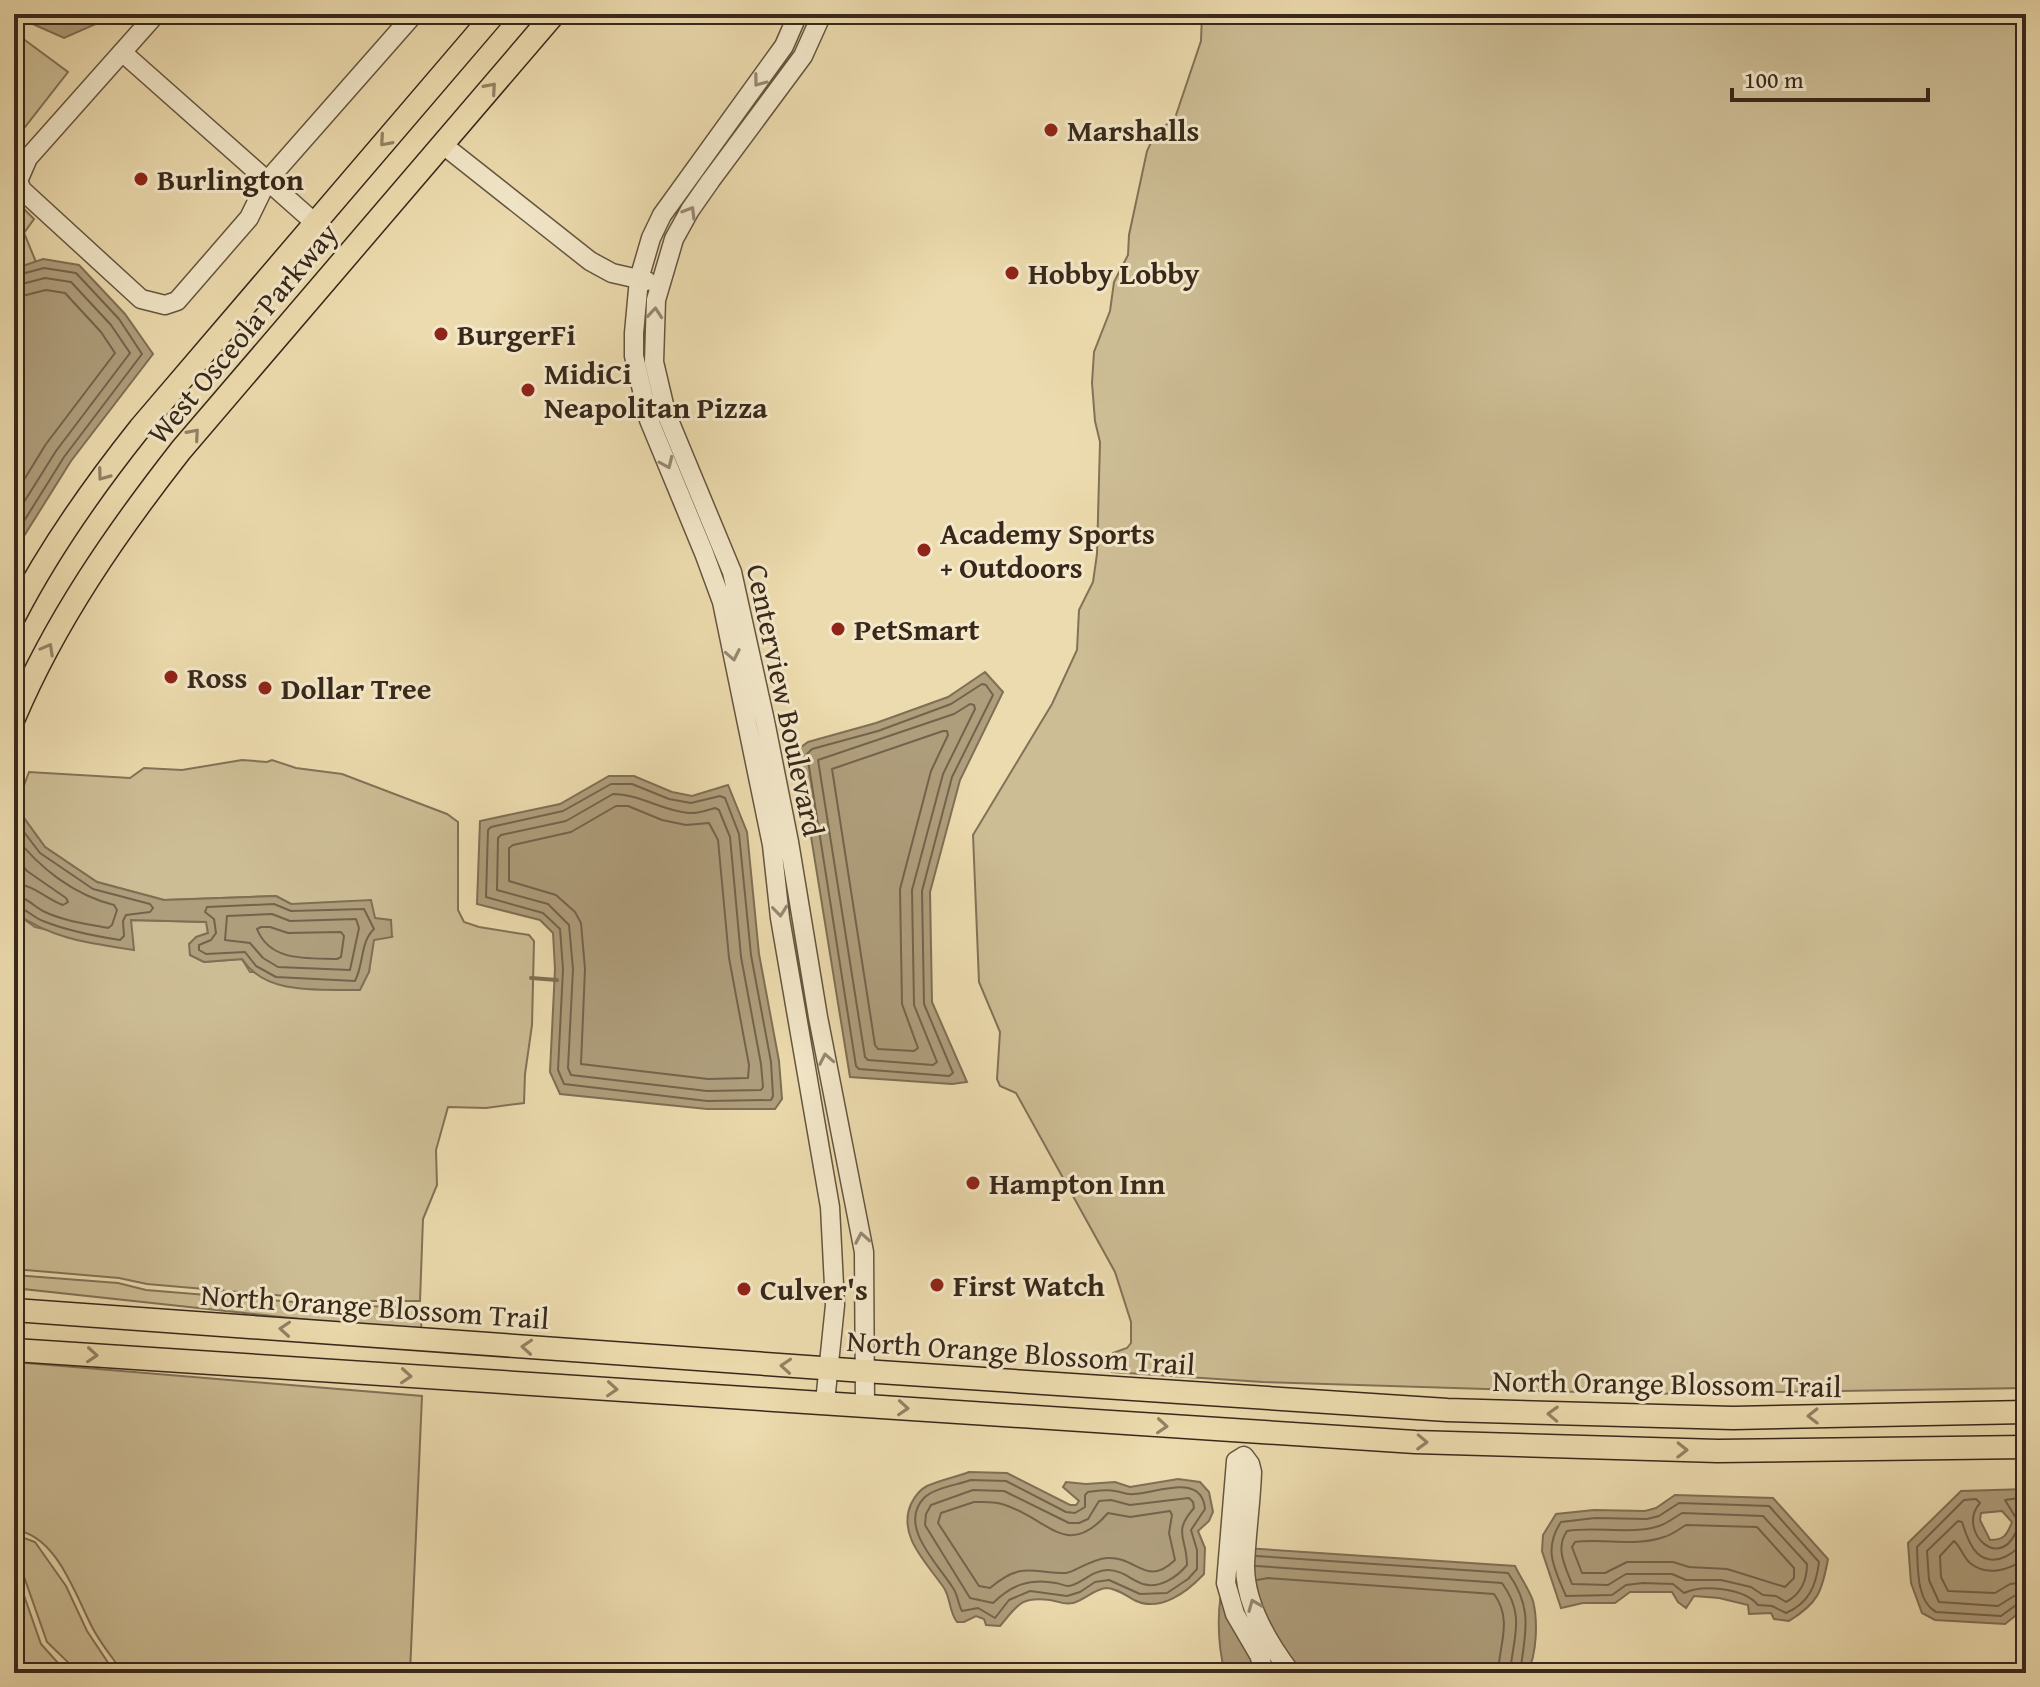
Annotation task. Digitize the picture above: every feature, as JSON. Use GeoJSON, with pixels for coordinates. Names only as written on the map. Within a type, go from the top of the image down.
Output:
{"type":"FeatureCollection","features":[{"type":"Feature","properties":{"kind":"main road","name":"West Osceola Parkway"},"geometry":{"type":"LineString","coordinates":[[14,617],[60,538],[102,475],[494,14]]}},
{"type":"Feature","properties":{"kind":"main road","name":"West Osceola Parkway"},"geometry":{"type":"LineString","coordinates":[[14,718],[74,602],[137,506],[181,450],[554,14]]}},
{"type":"Feature","properties":{"kind":"main road","name":"North Orange Blossom Trail"},"geometry":{"type":"LineString","coordinates":[[14,1310],[1309,1401],[1591,1415],[1733,1418],[2026,1412]]}},
{"type":"Feature","properties":{"kind":"main road"},"geometry":{"type":"LineString","coordinates":[[14,1350],[1415,1442],[1767,1451],[2026,1447]]}},
{"type":"Feature","properties":{"kind":"main road"},"geometry":{"type":"LineString","coordinates":[[1256,1432],[1274,1412],[1309,1401]]}},
{"type":"Feature","properties":{"kind":"main road"},"geometry":{"type":"LineString","coordinates":[[1867,1450],[1875,1439],[1889,1431],[1947,1414]]}},
{"type":"Feature","properties":{"kind":"main road"},"geometry":{"type":"LineString","coordinates":[[1767,1451],[1845,1436],[1857,1428],[1857,1416]]}},
{"type":"Feature","properties":{"kind":"street"},"geometry":{"type":"LineString","coordinates":[[156,14],[28,158],[18,181],[22,190],[141,299],[165,305],[177,301],[249,218],[267,181],[414,14]]}},
{"type":"Feature","properties":{"kind":"street","name":"Centerview Boulevard"},"geometry":{"type":"LineString","coordinates":[[798,14],[778,56],[662,215],[651,238],[639,279],[634,356],[644,402],[715,580],[729,631],[772,845],[780,918],[830,1207],[835,1277],[825,1402]]}},
{"type":"Feature","properties":{"kind":"street","name":"Centerview Boulevard"},"geometry":{"type":"LineString","coordinates":[[822,14],[803,56],[690,210],[674,239],[659,283],[653,332],[659,390],[740,596],[789,842],[800,921],[864,1252],[865,1405]]}},
{"type":"Feature","properties":{"kind":"street"},"geometry":{"type":"LineString","coordinates":[[122,52],[315,223]]}},
{"type":"Feature","properties":{"kind":"street"},"geometry":{"type":"LineString","coordinates":[[442,144],[590,261],[612,273],[659,283]]}},
{"type":"Feature","properties":{"kind":"street"},"geometry":{"type":"LineString","coordinates":[[715,580],[732,572]]}},
{"type":"Feature","properties":{"kind":"street"},"geometry":{"type":"LineString","coordinates":[[820,1141],[840,1136]]}},
{"type":"Feature","properties":{"kind":"street"},"geometry":{"type":"LineString","coordinates":[[1244,1456],[1252,1472],[1245,1567],[1248,1593],[1263,1629],[1289,1670],[1276,1664],[1266,1673],[1235,1614],[1226,1583],[1236,1461],[1244,1456]]}},
{"type":"Feature","properties":{"kind":"shaded area"},"geometry":{"type":"Polygon","coordinates":[[[1202,14],[2026,14],[2026,1388],[1644,1394],[1263,1382],[1112,1372],[1113,1353],[1127,1348],[1131,1343],[1131,1322],[1115,1272],[1016,1093],[1000,1086],[997,1079],[1000,1032],[979,982],[973,835],[1052,704],[1077,650],[1079,610],[1093,582],[1097,554],[1100,442],[1092,383],[1094,352],[1110,311],[1114,282],[1128,255],[1129,235],[1147,151],[1155,134],[1175,118],[1201,41],[1202,14]]]}},
{"type":"Feature","properties":{"kind":"shaded area"},"geometry":{"type":"Polygon","coordinates":[[[14,32],[68,72],[14,141],[14,32]]]}},
{"type":"Feature","properties":{"kind":"shaded area"},"geometry":{"type":"Polygon","coordinates":[[[14,199],[34,219],[24,233],[36,262],[14,269],[14,199]]]}},
{"type":"Feature","properties":{"kind":"shaded area"},"geometry":{"type":"Polygon","coordinates":[[[242,760],[272,760],[296,768],[342,774],[447,814],[458,822],[458,910],[464,922],[529,935],[534,941],[532,1025],[524,1103],[486,1108],[448,1107],[436,1150],[437,1185],[423,1219],[420,1301],[344,1301],[14,1269],[14,912],[35,927],[133,949],[130,920],[207,922],[208,933],[196,937],[190,955],[204,962],[242,959],[250,972],[369,972],[373,939],[392,936],[375,918],[291,904],[276,896],[164,900],[97,882],[45,847],[16,807],[29,772],[130,778],[144,768],[182,770],[242,760]]]}},
{"type":"Feature","properties":{"kind":"shaded area"},"geometry":{"type":"Polygon","coordinates":[[[14,1275],[118,1283],[146,1290],[344,1306],[422,1307],[421,1332],[14,1288],[14,1275]]]}},
{"type":"Feature","properties":{"kind":"shaded area"},"geometry":{"type":"Polygon","coordinates":[[[14,1362],[422,1396],[410,1673],[123,1673],[95,1633],[53,1554],[29,1534],[14,1530],[14,1362]]]}},
{"type":"Feature","properties":{"kind":"shaded area"},"geometry":{"type":"Polygon","coordinates":[[[16,1535],[35,1542],[66,1586],[87,1631],[115,1673],[74,1673],[75,1669],[47,1642],[15,1551],[16,1535]]]}},
{"type":"Feature","properties":{"kind":"shaded area"},"geometry":{"type":"Polygon","coordinates":[[[14,1567],[41,1644],[67,1673],[14,1673],[14,1567]]]}},
{"type":"Feature","properties":{"kind":"water"},"geometry":{"type":"Polygon","coordinates":[[[14,14],[111,14],[105,20],[64,38],[26,21],[14,20],[14,14]]]}},
{"type":"Feature","properties":{"kind":"water"},"geometry":{"type":"Polygon","coordinates":[[[43,259],[79,265],[125,314],[153,354],[71,461],[14,552],[14,269],[43,259]]]}},
{"type":"Feature","properties":{"kind":"water"},"geometry":{"type":"Polygon","coordinates":[[[985,672],[1003,692],[960,780],[930,892],[932,1002],[967,1082],[952,1084],[850,1077],[797,750],[808,742],[876,723],[948,697],[985,672]]]}},
{"type":"Feature","properties":{"kind":"water"},"geometry":{"type":"Polygon","coordinates":[[[609,776],[634,776],[672,792],[692,796],[728,785],[747,832],[759,954],[779,1061],[782,1099],[775,1109],[707,1109],[560,1094],[550,1072],[555,969],[553,933],[540,920],[477,904],[480,821],[560,804],[609,776]]]}},
{"type":"Feature","properties":{"kind":"water"},"geometry":{"type":"Polygon","coordinates":[[[16,807],[45,847],[97,882],[164,900],[276,896],[291,904],[371,900],[375,918],[391,920],[392,937],[374,940],[369,972],[360,990],[328,990],[279,985],[252,971],[242,959],[204,962],[190,955],[189,944],[196,937],[208,933],[206,922],[131,920],[134,950],[57,934],[14,912],[16,807]]]}},
{"type":"Feature","properties":{"kind":"water"},"geometry":{"type":"Polygon","coordinates":[[[969,1472],[1007,1473],[1070,1505],[1076,1505],[1079,1501],[1063,1487],[1066,1482],[1115,1482],[1130,1487],[1178,1479],[1200,1482],[1209,1492],[1213,1512],[1209,1521],[1198,1531],[1205,1548],[1204,1574],[1181,1594],[1154,1604],[1134,1600],[1117,1590],[1106,1588],[1073,1603],[1040,1599],[1025,1601],[1000,1626],[986,1625],[984,1619],[976,1616],[957,1622],[944,1588],[916,1549],[908,1527],[908,1516],[919,1491],[969,1472]]]}},
{"type":"Feature","properties":{"kind":"water"},"geometry":{"type":"Polygon","coordinates":[[[2026,1489],[2026,1612],[2020,1612],[2005,1624],[1935,1620],[1922,1613],[1911,1583],[1908,1543],[1961,1491],[2026,1489]],[[2002,1511],[1981,1513],[1980,1520],[1990,1540],[2004,1536],[2012,1522],[2002,1511]]]}},
{"type":"Feature","properties":{"kind":"water"},"geometry":{"type":"Polygon","coordinates":[[[1675,1495],[1773,1498],[1828,1559],[1821,1588],[1813,1602],[1789,1621],[1774,1619],[1771,1613],[1749,1614],[1748,1605],[1719,1598],[1694,1596],[1686,1608],[1672,1592],[1630,1592],[1615,1603],[1583,1603],[1561,1608],[1542,1551],[1543,1535],[1556,1514],[1594,1510],[1645,1511],[1656,1508],[1675,1495]]]}},
{"type":"Feature","properties":{"kind":"water"},"geometry":{"type":"Polygon","coordinates":[[[1245,1548],[1515,1566],[1535,1609],[1536,1638],[1527,1673],[1225,1673],[1219,1636],[1220,1597],[1227,1570],[1245,1548]]]}},
{"type":"Feature","properties":{"kind":"waterway"},"geometry":{"type":"LineString","coordinates":[[531,978],[557,980]]}},
{"type":"Feature","properties":{"kind":"place","name":"Marshalls"},"geometry":{"type":"Point","coordinates":[1051,130]}},
{"type":"Feature","properties":{"kind":"place","name":"Burlington"},"geometry":{"type":"Point","coordinates":[141,179]}},
{"type":"Feature","properties":{"kind":"place","name":"Hobby Lobby"},"geometry":{"type":"Point","coordinates":[1012,273]}},
{"type":"Feature","properties":{"kind":"place","name":"BurgerFi"},"geometry":{"type":"Point","coordinates":[441,334]}},
{"type":"Feature","properties":{"kind":"place","name":"MidiCi Neapolitan Pizza"},"geometry":{"type":"Point","coordinates":[528,390]}},
{"type":"Feature","properties":{"kind":"place","name":"Academy Sports + Outdoors"},"geometry":{"type":"Point","coordinates":[924,550]}},
{"type":"Feature","properties":{"kind":"place","name":"PetSmart"},"geometry":{"type":"Point","coordinates":[838,629]}},
{"type":"Feature","properties":{"kind":"place","name":"Ross"},"geometry":{"type":"Point","coordinates":[171,677]}},
{"type":"Feature","properties":{"kind":"place","name":"Dollar Tree"},"geometry":{"type":"Point","coordinates":[265,688]}},
{"type":"Feature","properties":{"kind":"place","name":"Hampton Inn"},"geometry":{"type":"Point","coordinates":[973,1183]}},
{"type":"Feature","properties":{"kind":"place","name":"First Watch"},"geometry":{"type":"Point","coordinates":[937,1285]}},
{"type":"Feature","properties":{"kind":"place","name":"Culver's"},"geometry":{"type":"Point","coordinates":[744,1289]}}]}
